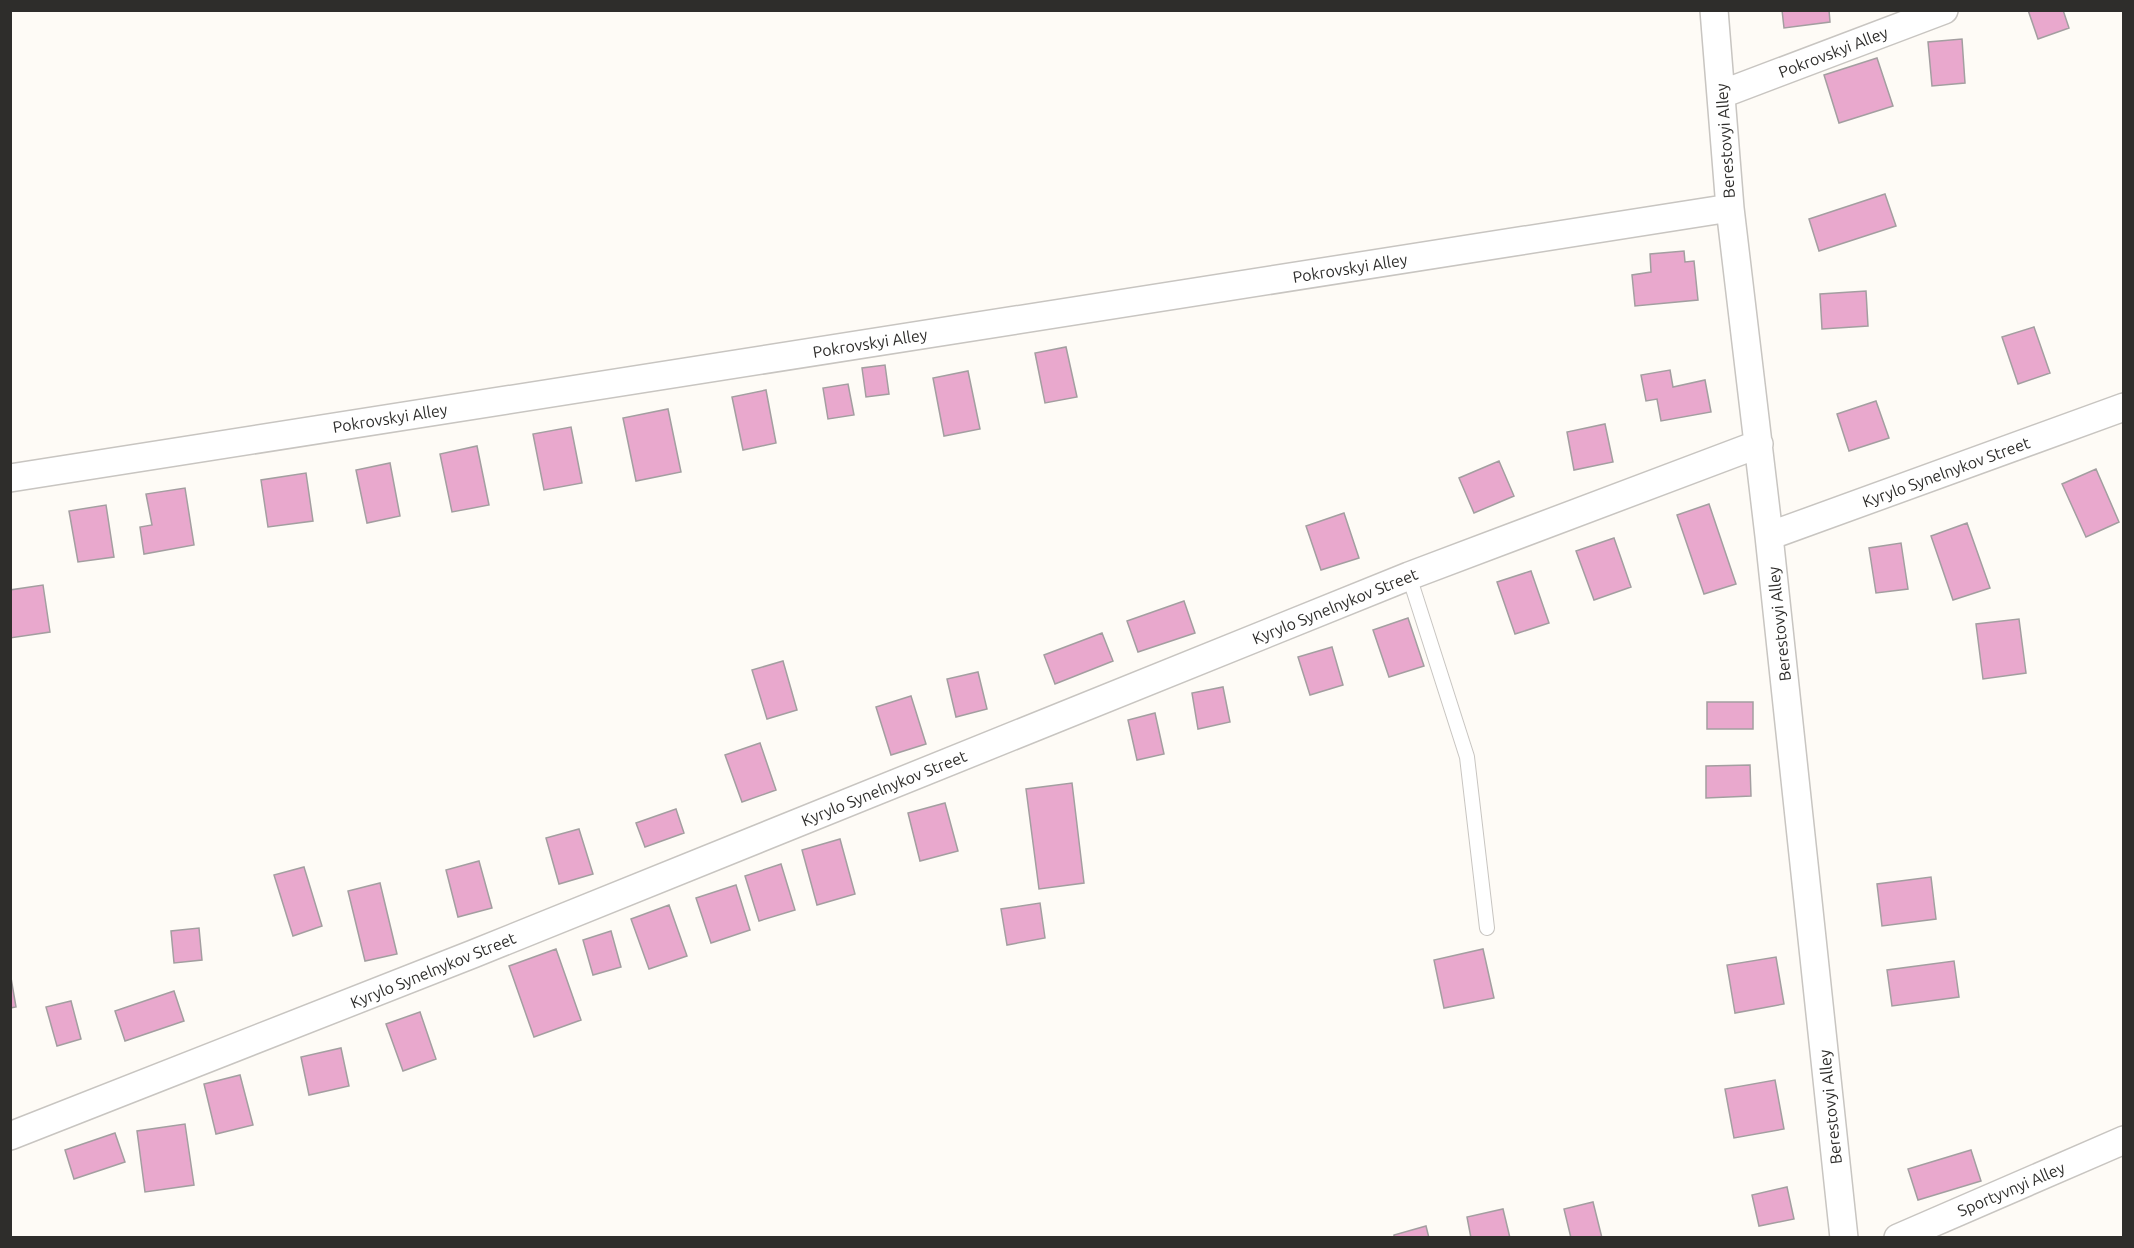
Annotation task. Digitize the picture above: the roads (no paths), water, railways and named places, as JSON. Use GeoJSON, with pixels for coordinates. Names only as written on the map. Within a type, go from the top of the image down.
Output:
{"type":"FeatureCollection","features":[{"type":"Feature","properties":{"kind":"street","name":"Berestovyi Alley"},"geometry":{"type":"LineString","coordinates":[[1714,10],[1730,208],[1769,536],[1839,1236]]}},
{"type":"Feature","properties":{"kind":"street","name":"Pokrovskyi Alley"},"geometry":{"type":"LineString","coordinates":[[1722,94],[1944,10]]}},
{"type":"Feature","properties":{"kind":"street","name":"Pokrovskyi Alley"},"geometry":{"type":"LineString","coordinates":[[10,478],[1730,208]]}},
{"type":"Feature","properties":{"kind":"street","name":"Kyrylo Synelnykov Street"},"geometry":{"type":"LineString","coordinates":[[1769,536],[2124,407]]}},
{"type":"Feature","properties":{"kind":"street","name":"Kyrylo Synelnykov Street"},"geometry":{"type":"LineString","coordinates":[[10,1136],[484,950],[1409,576],[1759,444]]}},
{"type":"Feature","properties":{"kind":"street","name":"Sportyvnyi Alley"},"geometry":{"type":"LineString","coordinates":[[1898,1238],[2124,1140]]}},
{"type":"Feature","properties":{"kind":"lane"},"geometry":{"type":"LineString","coordinates":[[1409,576],[1467,757],[1487,928]]}}]}
